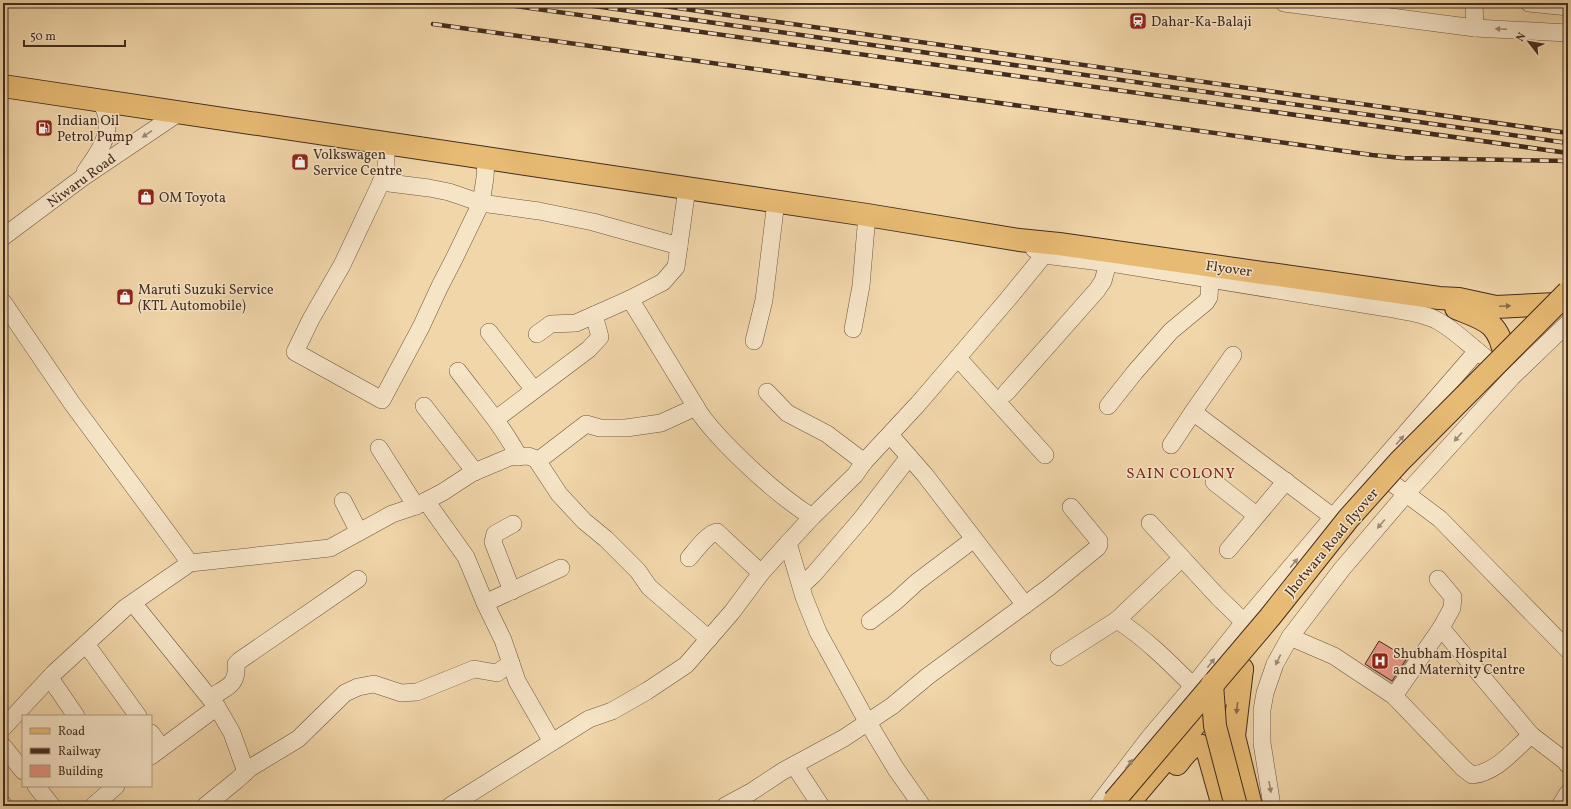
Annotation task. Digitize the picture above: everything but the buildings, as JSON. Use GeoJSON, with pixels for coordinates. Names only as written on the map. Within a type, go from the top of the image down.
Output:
{"type":"FeatureCollection","features":[{"type":"Feature","properties":{"kind":"main road","name":"Flyover"},"geometry":{"type":"LineString","coordinates":[[3,86],[867,215],[1019,240],[1052,249],[1439,298],[1459,299],[1496,307],[1564,302]]}},
{"type":"Feature","properties":{"kind":"main road","name":"Flyover"},"geometry":{"type":"LineString","coordinates":[[1439,298],[1455,308],[1479,317],[1494,327],[1502,340],[1505,357]]}},
{"type":"Feature","properties":{"kind":"main road","name":"Jhotwara Road flyover"},"geometry":{"type":"LineString","coordinates":[[1109,806],[1203,685],[1270,617],[1348,519],[1399,462],[1505,357],[1564,302]]}},
{"type":"Feature","properties":{"kind":"main road","name":"Jhotwara Road flyover"},"geometry":{"type":"LineString","coordinates":[[1130,801],[1242,669],[1314,576],[1360,520],[1564,302]]}},
{"type":"Feature","properties":{"kind":"main road"},"geometry":{"type":"LineString","coordinates":[[1242,669],[1234,736],[1251,806]]}},
{"type":"Feature","properties":{"kind":"main road"},"geometry":{"type":"LineString","coordinates":[[1203,685],[1236,806]]}},
{"type":"Feature","properties":{"kind":"main road"},"geometry":{"type":"LineString","coordinates":[[1130,801],[1151,792],[1189,750],[1196,745],[1202,745],[1207,749],[1212,763],[1223,806]]}},
{"type":"Feature","properties":{"kind":"street"},"geometry":{"type":"LineString","coordinates":[[1284,3],[1475,28],[1568,33]]}},
{"type":"Feature","properties":{"kind":"street"},"geometry":{"type":"LineString","coordinates":[[1474,3],[1475,28]]}},
{"type":"Feature","properties":{"kind":"street"},"geometry":{"type":"LineString","coordinates":[[1529,3],[1568,7]]}},
{"type":"Feature","properties":{"kind":"street"},"geometry":{"type":"LineString","coordinates":[[82,178],[101,147],[106,133],[107,119],[101,100]]}},
{"type":"Feature","properties":{"kind":"street","name":"Niwaru Road"},"geometry":{"type":"LineString","coordinates":[[3,237],[82,178],[180,112]]}},
{"type":"Feature","properties":{"kind":"street"},"geometry":{"type":"LineString","coordinates":[[386,143],[386,172],[342,265],[311,319],[295,352],[382,400],[421,327],[440,286],[456,258],[481,203],[485,178],[486,158]]}},
{"type":"Feature","properties":{"kind":"street"},"geometry":{"type":"LineString","coordinates":[[381,182],[449,192],[481,203],[539,211],[593,222],[679,246]]}},
{"type":"Feature","properties":{"kind":"street"},"geometry":{"type":"LineString","coordinates":[[537,334],[552,324],[576,323],[630,299],[662,282],[671,274],[676,267],[687,188]]}},
{"type":"Feature","properties":{"kind":"street"},"geometry":{"type":"LineString","coordinates":[[754,341],[764,300],[776,202]]}},
{"type":"Feature","properties":{"kind":"street"},"geometry":{"type":"LineString","coordinates":[[852,329],[861,286],[867,215]]}},
{"type":"Feature","properties":{"kind":"street"},"geometry":{"type":"LineString","coordinates":[[450,806],[472,800],[552,742],[590,719],[612,711],[686,665],[732,612],[761,573],[812,517],[855,475],[864,462],[958,358],[1052,249],[1108,263],[1387,308],[1417,315],[1437,321],[1455,332],[1477,351],[1512,377]]}},
{"type":"Feature","properties":{"kind":"street"},"geometry":{"type":"LineString","coordinates":[[1006,394],[1097,290],[1103,281],[1108,263]]}},
{"type":"Feature","properties":{"kind":"street"},"geometry":{"type":"LineString","coordinates":[[1108,406],[1135,372],[1172,331],[1206,302],[1210,280]]}},
{"type":"Feature","properties":{"kind":"street"},"geometry":{"type":"LineString","coordinates":[[630,299],[707,423],[737,455],[770,486],[812,517]]}},
{"type":"Feature","properties":{"kind":"street"},"geometry":{"type":"LineString","coordinates":[[3,302],[71,402],[190,563]]}},
{"type":"Feature","properties":{"kind":"street"},"geometry":{"type":"LineString","coordinates":[[496,419],[589,349],[600,337],[594,315]]}},
{"type":"Feature","properties":{"kind":"street"},"geometry":{"type":"LineString","coordinates":[[1272,806],[1262,743],[1262,710],[1265,693],[1275,664],[1290,637],[1342,569],[1406,494],[1512,377],[1568,323]]}},
{"type":"Feature","properties":{"kind":"street"},"geometry":{"type":"LineString","coordinates":[[489,332],[534,390]]}},
{"type":"Feature","properties":{"kind":"street"},"geometry":{"type":"LineString","coordinates":[[1097,806],[1149,738],[1203,685],[1244,622],[1477,351]]}},
{"type":"Feature","properties":{"kind":"street"},"geometry":{"type":"LineString","coordinates":[[1171,445],[1233,355]]}},
{"type":"Feature","properties":{"kind":"street"},"geometry":{"type":"LineString","coordinates":[[958,358],[1045,455]]}},
{"type":"Feature","properties":{"kind":"street"},"geometry":{"type":"LineString","coordinates":[[458,371],[496,419],[519,457]]}},
{"type":"Feature","properties":{"kind":"street"},"geometry":{"type":"LineString","coordinates":[[767,392],[787,413],[827,434],[864,462]]}},
{"type":"Feature","properties":{"kind":"street"},"geometry":{"type":"LineString","coordinates":[[424,406],[475,472]]}},
{"type":"Feature","properties":{"kind":"street"},"geometry":{"type":"LineString","coordinates":[[3,728],[50,678],[86,644],[133,603],[190,563],[330,548],[392,514],[421,504],[475,472],[510,457],[528,456],[539,460],[586,424],[600,428],[626,428],[661,423],[696,407]]}},
{"type":"Feature","properties":{"kind":"street"},"geometry":{"type":"LineString","coordinates":[[1193,412],[1333,517]]}},
{"type":"Feature","properties":{"kind":"street"},"geometry":{"type":"LineString","coordinates":[[890,435],[1025,605]]}},
{"type":"Feature","properties":{"kind":"street"},"geometry":{"type":"LineString","coordinates":[[379,448],[421,504],[466,557],[485,603],[503,640],[517,681],[552,742]]}},
{"type":"Feature","properties":{"kind":"street"},"geometry":{"type":"LineString","coordinates":[[802,585],[814,574],[862,518],[909,457]]}},
{"type":"Feature","properties":{"kind":"street"},"geometry":{"type":"LineString","coordinates":[[536,459],[559,494],[584,521],[606,539],[638,571],[649,587],[709,640]]}},
{"type":"Feature","properties":{"kind":"street"},"geometry":{"type":"LineString","coordinates":[[1374,469],[1440,519],[1568,650]]}},
{"type":"Feature","properties":{"kind":"street"},"geometry":{"type":"LineString","coordinates":[[1228,550],[1286,481]]}},
{"type":"Feature","properties":{"kind":"street"},"geometry":{"type":"LineString","coordinates":[[1214,482],[1256,515]]}},
{"type":"Feature","properties":{"kind":"street"},"geometry":{"type":"LineString","coordinates":[[343,501],[359,532]]}},
{"type":"Feature","properties":{"kind":"street"},"geometry":{"type":"LineString","coordinates":[[725,806],[751,792],[794,765],[844,738],[892,706],[934,672],[1025,605],[1099,545],[1099,541],[1071,507]]}},
{"type":"Feature","properties":{"kind":"street"},"geometry":{"type":"LineString","coordinates":[[1150,523],[1244,622]]}},
{"type":"Feature","properties":{"kind":"street"},"geometry":{"type":"LineString","coordinates":[[512,591],[493,542],[495,534],[513,524]]}},
{"type":"Feature","properties":{"kind":"street"},"geometry":{"type":"LineString","coordinates":[[689,558],[709,536],[714,532],[717,532],[761,573]]}},
{"type":"Feature","properties":{"kind":"street"},"geometry":{"type":"LineString","coordinates":[[870,621],[895,602],[917,582],[974,539]]}},
{"type":"Feature","properties":{"kind":"street"},"geometry":{"type":"LineString","coordinates":[[788,543],[802,585],[804,597],[818,632],[896,769],[922,806]]}},
{"type":"Feature","properties":{"kind":"street"},"geometry":{"type":"LineString","coordinates":[[1059,657],[1117,620],[1182,558]]}},
{"type":"Feature","properties":{"kind":"street"},"geometry":{"type":"LineString","coordinates":[[485,603],[562,568]]}},
{"type":"Feature","properties":{"kind":"street"},"geometry":{"type":"LineString","coordinates":[[152,737],[156,752],[214,702],[233,683],[237,673],[236,664],[239,661],[358,579]]}},
{"type":"Feature","properties":{"kind":"street"},"geometry":{"type":"LineString","coordinates":[[1394,696],[1441,628],[1452,608],[1453,597],[1438,579]]}},
{"type":"Feature","properties":{"kind":"street"},"geometry":{"type":"LineString","coordinates":[[133,603],[214,702],[232,733],[246,772]]}},
{"type":"Feature","properties":{"kind":"street"},"geometry":{"type":"LineString","coordinates":[[1117,620],[1203,685]]}},
{"type":"Feature","properties":{"kind":"street"},"geometry":{"type":"LineString","coordinates":[[1441,628],[1531,735],[1565,761],[1568,765]]}},
{"type":"Feature","properties":{"kind":"street"},"geometry":{"type":"LineString","coordinates":[[1290,637],[1334,656],[1394,696],[1463,768],[1472,775],[1481,774],[1492,769],[1531,735]]}},
{"type":"Feature","properties":{"kind":"street"},"geometry":{"type":"LineString","coordinates":[[86,644],[137,715]]}},
{"type":"Feature","properties":{"kind":"street"},"geometry":{"type":"LineString","coordinates":[[205,806],[250,768],[298,739],[345,693],[358,687],[374,684],[401,693],[417,692],[474,669],[497,672],[511,663]]}},
{"type":"Feature","properties":{"kind":"street"},"geometry":{"type":"LineString","coordinates":[[50,678],[75,715]]}},
{"type":"Feature","properties":{"kind":"street"},"geometry":{"type":"LineString","coordinates":[[3,746],[22,769]]}},
{"type":"Feature","properties":{"kind":"street"},"geometry":{"type":"LineString","coordinates":[[794,765],[821,806]]}},
{"type":"Feature","properties":{"kind":"street"},"geometry":{"type":"LineString","coordinates":[[37,787],[52,806]]}},
{"type":"Feature","properties":{"kind":"street"},"geometry":{"type":"LineString","coordinates":[[93,806],[115,787]]}},
{"type":"Feature","properties":{"kind":"street"},"geometry":{"type":"LineString","coordinates":[[1560,806],[1568,793]]}},
{"type":"Feature","properties":{"kind":"railway"},"geometry":{"type":"LineString","coordinates":[[494,3],[1568,153]]}},
{"type":"Feature","properties":{"kind":"railway"},"geometry":{"type":"LineString","coordinates":[[573,3],[1568,143]]}},
{"type":"Feature","properties":{"kind":"railway"},"geometry":{"type":"LineString","coordinates":[[642,3],[1568,133]]}},
{"type":"Feature","properties":{"kind":"railway"},"geometry":{"type":"LineString","coordinates":[[433,24],[1372,155],[1402,158],[1568,161]]}},
{"type":"Feature","properties":{"kind":"place","name":"Dahar-Ka-Balaji"},"geometry":{"type":"Point","coordinates":[1138,21]}},
{"type":"Feature","properties":{"kind":"place","name":"Indian Oil Petrol Pump"},"geometry":{"type":"Point","coordinates":[44,128]}},
{"type":"Feature","properties":{"kind":"place","name":"Volkswagen Service Centre"},"geometry":{"type":"Point","coordinates":[300,162]}},
{"type":"Feature","properties":{"kind":"place","name":"OM Toyota"},"geometry":{"type":"Point","coordinates":[146,197]}},
{"type":"Feature","properties":{"kind":"place","name":"Maruti Suzuki Service (KTL Automobile)"},"geometry":{"type":"Point","coordinates":[125,297]}},
{"type":"Feature","properties":{"kind":"place","name":"Shubham Hospital and Maternity Centre"},"geometry":{"type":"Point","coordinates":[1380,661]}},
{"type":"Feature","properties":{"kind":"district","name":"SAIN COLONY"},"geometry":{"type":"Point","coordinates":[1181,473]}}]}
